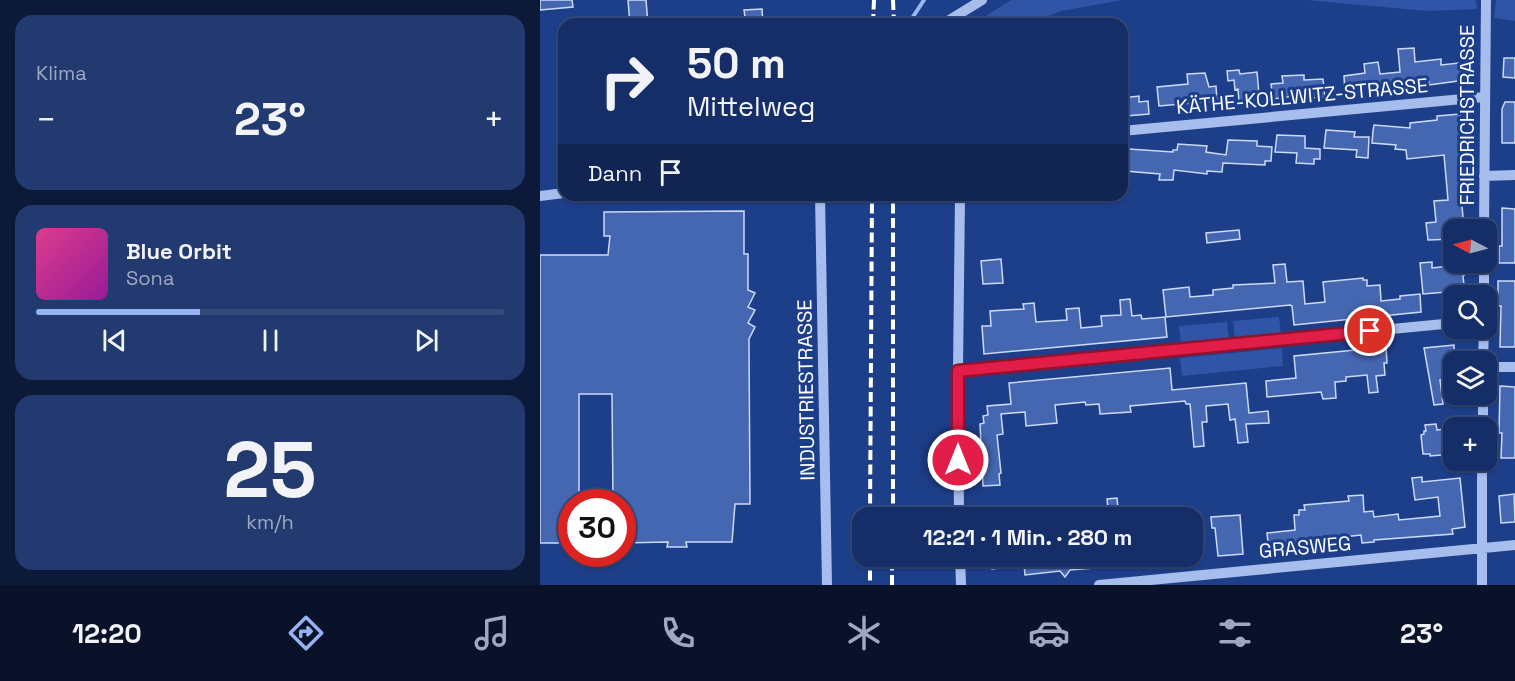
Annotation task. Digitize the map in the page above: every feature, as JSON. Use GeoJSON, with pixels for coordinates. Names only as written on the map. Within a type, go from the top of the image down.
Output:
{"type":"FeatureCollection","features":[{"type":"Feature","properties":{"kind":"street"},"geometry":{"type":"LineString","coordinates":[[958,18],[982,0]]}},
{"type":"Feature","properties":{"kind":"street","name":"FRIEDRICHSTRASSE"},"geometry":{"type":"LineString","coordinates":[[1484,219],[1486,0]]}},
{"type":"Feature","properties":{"kind":"street","name":"KÄTHE-KOLLWITZ-STRASSE"},"geometry":{"type":"LineString","coordinates":[[1128,130],[1484,98]]}},
{"type":"Feature","properties":{"kind":"street"},"geometry":{"type":"LineString","coordinates":[[1485,176],[1515,175]]}},
{"type":"Feature","properties":{"kind":"street"},"geometry":{"type":"LineString","coordinates":[[540,196],[558,194]]}},
{"type":"Feature","properties":{"kind":"street","name":"INDUSTRIESTRASSE"},"geometry":{"type":"LineString","coordinates":[[820,201],[827,585]]}},
{"type":"Feature","properties":{"kind":"street"},"geometry":{"type":"LineString","coordinates":[[959,507],[960,201]]}},
{"type":"Feature","properties":{"kind":"street"},"geometry":{"type":"LineString","coordinates":[[958,371],[1443,324]]}},
{"type":"Feature","properties":{"kind":"street"},"geometry":{"type":"LineString","coordinates":[[1497,367],[1515,367]]}},
{"type":"Feature","properties":{"kind":"street"},"geometry":{"type":"LineString","coordinates":[[1482,471],[1482,585]]}},
{"type":"Feature","properties":{"kind":"street","name":"GRASWEG"},"geometry":{"type":"LineString","coordinates":[[1099,585],[1515,545]]}},
{"type":"Feature","properties":{"kind":"street"},"geometry":{"type":"LineString","coordinates":[[960,567],[961,585]]}},
{"type":"Feature","properties":{"kind":"shaded area"},"geometry":{"type":"Polygon","coordinates":[[[1011,0],[1123,0],[1061,11],[1043,18],[982,18],[1011,0]]]}},
{"type":"Feature","properties":{"kind":"shaded area"},"geometry":{"type":"Polygon","coordinates":[[[1306,0],[1476,0],[1477,9],[1427,11],[1306,0]]]}},
{"type":"Feature","properties":{"kind":"shaded area"},"geometry":{"type":"Polygon","coordinates":[[[1496,0],[1515,0],[1515,21],[1494,18],[1496,0]]]}},
{"type":"Feature","properties":{"kind":"shaded area"},"geometry":{"type":"Polygon","coordinates":[[[1279,317],[1281,334],[1235,338],[1233,321],[1279,317]]]}},
{"type":"Feature","properties":{"kind":"shaded area"},"geometry":{"type":"Polygon","coordinates":[[[1227,322],[1229,339],[1181,344],[1179,326],[1227,322]]]}},
{"type":"Feature","properties":{"kind":"shaded area"},"geometry":{"type":"Polygon","coordinates":[[[1282,348],[1283,366],[1182,376],[1180,358],[1282,348]]]}},
{"type":"Feature","properties":{"kind":"building"},"geometry":{"type":"Polygon","coordinates":[[[540,0],[572,0],[573,7],[540,10],[540,0]]]}},
{"type":"Feature","properties":{"kind":"building"},"geometry":{"type":"Polygon","coordinates":[[[628,0],[646,0],[648,18],[630,18],[628,0]]]}},
{"type":"Feature","properties":{"kind":"building"},"geometry":{"type":"Polygon","coordinates":[[[762,9],[763,18],[745,18],[744,10],[762,9]]]}},
{"type":"Feature","properties":{"kind":"building"},"geometry":{"type":"Polygon","coordinates":[[[1414,48],[1415,62],[1441,59],[1441,65],[1468,62],[1470,76],[1458,78],[1458,81],[1429,85],[1428,77],[1406,79],[1407,90],[1383,92],[1383,84],[1364,86],[1361,88],[1362,94],[1345,95],[1344,76],[1365,73],[1364,64],[1378,62],[1380,74],[1400,72],[1398,49],[1414,48]]]}},
{"type":"Feature","properties":{"kind":"building"},"geometry":{"type":"Polygon","coordinates":[[[1504,58],[1515,58],[1515,78],[1503,77],[1504,58]]]}},
{"type":"Feature","properties":{"kind":"building"},"geometry":{"type":"Polygon","coordinates":[[[1239,70],[1240,74],[1257,72],[1259,94],[1254,94],[1254,100],[1239,102],[1238,89],[1235,90],[1234,80],[1228,81],[1227,71],[1239,70]]]}},
{"type":"Feature","properties":{"kind":"building"},"geometry":{"type":"Polygon","coordinates":[[[1205,73],[1209,87],[1216,86],[1217,101],[1159,106],[1157,87],[1188,84],[1187,74],[1205,73]]]}},
{"type":"Feature","properties":{"kind":"building"},"geometry":{"type":"Polygon","coordinates":[[[1304,75],[1304,80],[1323,79],[1325,97],[1295,99],[1294,96],[1273,99],[1271,84],[1283,83],[1282,76],[1304,75]]]}},
{"type":"Feature","properties":{"kind":"building"},"geometry":{"type":"Polygon","coordinates":[[[1139,96],[1139,102],[1148,101],[1149,114],[1128,116],[1128,97],[1139,96]]]}},
{"type":"Feature","properties":{"kind":"building"},"geometry":{"type":"Polygon","coordinates":[[[1505,102],[1515,102],[1515,143],[1502,143],[1502,109],[1505,102]]]}},
{"type":"Feature","properties":{"kind":"building"},"geometry":{"type":"Polygon","coordinates":[[[1460,114],[1466,193],[1461,193],[1463,219],[1443,219],[1443,239],[1428,240],[1426,223],[1436,222],[1434,201],[1448,200],[1444,155],[1407,159],[1406,150],[1395,149],[1396,145],[1372,143],[1374,125],[1410,128],[1410,123],[1437,120],[1437,116],[1460,114]]]}},
{"type":"Feature","properties":{"kind":"building"},"geometry":{"type":"Polygon","coordinates":[[[1326,130],[1355,132],[1354,137],[1369,137],[1368,158],[1356,157],[1357,150],[1324,148],[1326,130]]]}},
{"type":"Feature","properties":{"kind":"building"},"geometry":{"type":"Polygon","coordinates":[[[1277,135],[1305,136],[1305,148],[1320,149],[1320,159],[1314,159],[1314,164],[1296,163],[1297,153],[1275,152],[1277,135]]]}},
{"type":"Feature","properties":{"kind":"building"},"geometry":{"type":"Polygon","coordinates":[[[1228,140],[1257,141],[1257,146],[1272,147],[1271,161],[1265,161],[1265,165],[1223,163],[1222,172],[1207,171],[1207,174],[1174,170],[1173,180],[1159,180],[1160,174],[1128,171],[1129,149],[1173,152],[1177,150],[1178,144],[1207,146],[1206,152],[1226,155],[1228,140]]]}},
{"type":"Feature","properties":{"kind":"building"},"geometry":{"type":"Polygon","coordinates":[[[1502,208],[1515,209],[1515,263],[1499,263],[1499,246],[1502,246],[1502,208]]]}},
{"type":"Feature","properties":{"kind":"building"},"geometry":{"type":"Polygon","coordinates":[[[744,211],[744,254],[748,254],[748,290],[755,293],[748,307],[755,310],[748,323],[755,327],[749,339],[750,504],[735,504],[732,542],[686,542],[687,547],[667,547],[668,542],[636,543],[636,489],[613,489],[612,394],[579,394],[579,489],[558,489],[558,543],[540,543],[540,255],[608,255],[610,236],[604,236],[604,212],[744,211]]]}},
{"type":"Feature","properties":{"kind":"building"},"geometry":{"type":"Polygon","coordinates":[[[1239,230],[1240,239],[1207,243],[1206,233],[1239,230]]]}},
{"type":"Feature","properties":{"kind":"building"},"geometry":{"type":"Polygon","coordinates":[[[1001,259],[1003,283],[983,284],[981,261],[1001,259]]]}},
{"type":"Feature","properties":{"kind":"building"},"geometry":{"type":"Polygon","coordinates":[[[1432,262],[1432,268],[1443,267],[1443,273],[1467,273],[1463,276],[1464,285],[1443,285],[1443,292],[1423,294],[1420,263],[1432,262]]]}},
{"type":"Feature","properties":{"kind":"building"},"geometry":{"type":"Polygon","coordinates":[[[1285,264],[1287,282],[1303,281],[1305,304],[1325,302],[1323,282],[1363,278],[1367,280],[1367,286],[1380,285],[1381,301],[1420,294],[1421,312],[1294,325],[1290,305],[1166,317],[1163,290],[1189,287],[1190,297],[1213,295],[1213,290],[1233,288],[1233,285],[1275,283],[1273,265],[1285,264]]]}},
{"type":"Feature","properties":{"kind":"building"},"geometry":{"type":"Polygon","coordinates":[[[1498,281],[1515,281],[1515,347],[1500,347],[1501,306],[1498,306],[1498,281]]]}},
{"type":"Feature","properties":{"kind":"building"},"geometry":{"type":"Polygon","coordinates":[[[1130,299],[1132,316],[1141,315],[1142,319],[1165,317],[1167,337],[984,354],[982,326],[991,326],[990,311],[1024,309],[1023,304],[1034,303],[1036,322],[1067,320],[1066,309],[1079,308],[1081,328],[1102,326],[1101,316],[1121,315],[1120,300],[1130,299]]]}},
{"type":"Feature","properties":{"kind":"building"},"geometry":{"type":"Polygon","coordinates":[[[1454,345],[1454,351],[1443,351],[1443,380],[1440,380],[1443,404],[1434,405],[1424,348],[1454,345]]]}},
{"type":"Feature","properties":{"kind":"building"},"geometry":{"type":"Polygon","coordinates":[[[1386,347],[1385,375],[1376,376],[1378,392],[1369,393],[1367,375],[1346,377],[1346,381],[1335,382],[1336,398],[1323,399],[1321,392],[1267,397],[1266,381],[1296,378],[1294,356],[1386,347]]]}},
{"type":"Feature","properties":{"kind":"building"},"geometry":{"type":"Polygon","coordinates":[[[1170,368],[1172,390],[1246,383],[1249,413],[1268,411],[1269,423],[1246,424],[1248,442],[1238,443],[1235,419],[1230,420],[1228,404],[1206,406],[1207,422],[1202,422],[1204,446],[1194,447],[1190,404],[1186,404],[1185,401],[1130,406],[1131,412],[1100,414],[1099,404],[1086,405],[1085,402],[1055,405],[1057,423],[1026,426],[1025,412],[1001,414],[1003,434],[997,435],[1000,485],[983,486],[980,424],[984,423],[983,416],[988,415],[987,406],[1011,404],[1009,383],[1170,368]]]}},
{"type":"Feature","properties":{"kind":"building"},"geometry":{"type":"Polygon","coordinates":[[[1500,386],[1515,387],[1515,458],[1501,458],[1500,386]]]}},
{"type":"Feature","properties":{"kind":"building"},"geometry":{"type":"Polygon","coordinates":[[[1436,424],[1437,430],[1443,429],[1443,455],[1423,454],[1421,435],[1426,431],[1425,425],[1436,424]]]}},
{"type":"Feature","properties":{"kind":"building"},"geometry":{"type":"Polygon","coordinates":[[[1422,477],[1422,482],[1460,478],[1465,527],[1452,529],[1453,534],[1374,540],[1374,542],[1362,543],[1361,535],[1343,537],[1343,544],[1269,552],[1267,533],[1295,530],[1294,515],[1299,515],[1299,510],[1305,510],[1304,505],[1349,501],[1348,496],[1363,495],[1364,512],[1373,511],[1374,517],[1398,514],[1399,520],[1440,516],[1438,497],[1415,500],[1412,478],[1422,477]]]}},
{"type":"Feature","properties":{"kind":"building"},"geometry":{"type":"Polygon","coordinates":[[[1514,494],[1515,522],[1501,523],[1499,496],[1514,494]]]}},
{"type":"Feature","properties":{"kind":"building"},"geometry":{"type":"Polygon","coordinates":[[[1117,498],[1118,507],[1108,507],[1107,499],[1117,498]]]}},
{"type":"Feature","properties":{"kind":"building"},"geometry":{"type":"Polygon","coordinates":[[[1240,515],[1243,554],[1218,556],[1215,528],[1212,528],[1211,517],[1240,515]]]}},
{"type":"Feature","properties":{"kind":"building"},"geometry":{"type":"Polygon","coordinates":[[[1024,567],[1107,567],[1070,570],[1065,577],[1060,571],[1025,575],[1024,567]]]}},
{"type":"Feature","properties":{"kind":"waterway"},"geometry":{"type":"LineString","coordinates":[[912,18],[924,0]]}},
{"type":"Feature","properties":{"kind":"railway"},"geometry":{"type":"LineString","coordinates":[[873,18],[874,0]]}},
{"type":"Feature","properties":{"kind":"railway"},"geometry":{"type":"LineString","coordinates":[[893,0],[894,18]]}},
{"type":"Feature","properties":{"kind":"railway"},"geometry":{"type":"LineString","coordinates":[[870,507],[872,201]]}},
{"type":"Feature","properties":{"kind":"railway"},"geometry":{"type":"LineString","coordinates":[[893,201],[893,507]]}},
{"type":"Feature","properties":{"kind":"railway"},"geometry":{"type":"LineString","coordinates":[[870,567],[870,585]]}},
{"type":"Feature","properties":{"kind":"railway"},"geometry":{"type":"LineString","coordinates":[[892,567],[892,585]]}},
{"type":"Feature","properties":{"kind":"route"},"geometry":{"type":"LineString","coordinates":[[958,460],[958,371],[1370,331]]}}]}
